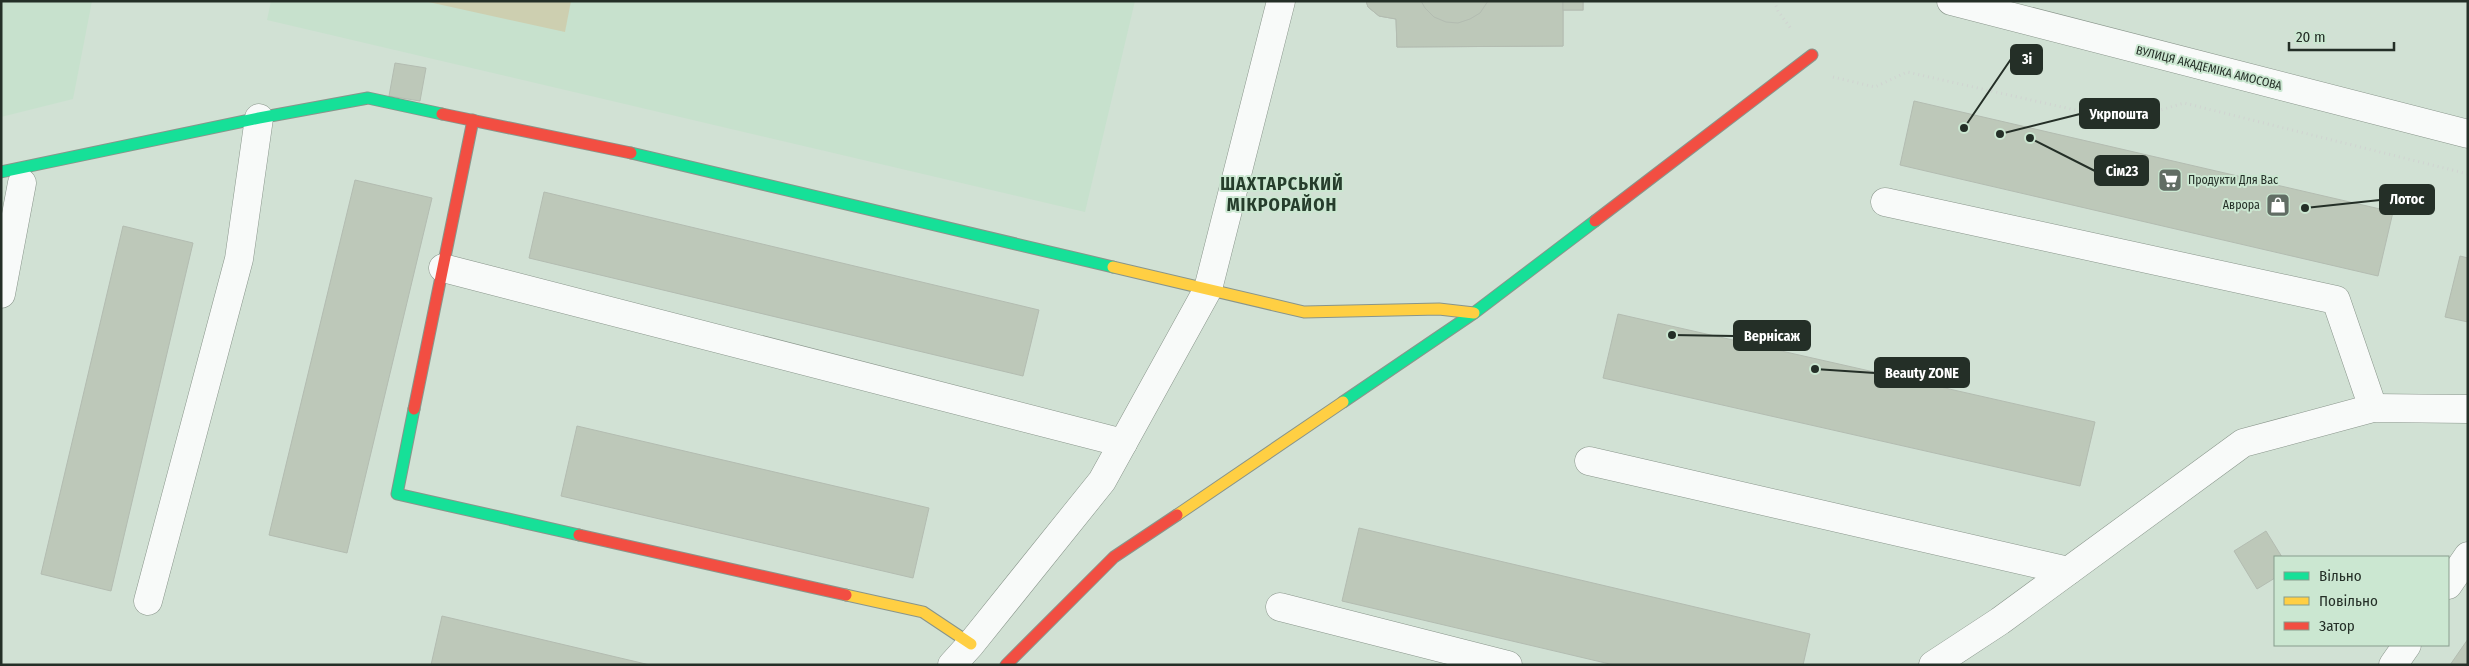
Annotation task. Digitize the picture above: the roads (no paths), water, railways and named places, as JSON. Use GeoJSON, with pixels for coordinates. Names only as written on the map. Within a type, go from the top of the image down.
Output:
{"type":"FeatureCollection","features":[{"type":"Feature","properties":{"kind":"street"},"geometry":{"type":"LineString","coordinates":[[952,665],[1102,481],[1208,289],[1281,1]]}},
{"type":"Feature","properties":{"kind":"street","name":"ВУЛИЦЯ АКАДЕМІКА АМОСОВА"},"geometry":{"type":"LineString","coordinates":[[1951,1],[2468,134]]}},
{"type":"Feature","properties":{"kind":"street"},"geometry":{"type":"LineString","coordinates":[[1006,665],[1114,557],[1474,312],[1780,82],[1812,55]]}},
{"type":"Feature","properties":{"kind":"street"},"geometry":{"type":"LineString","coordinates":[[1,294],[12,178],[259,118],[368,98],[644,156],[1304,312],[1438,309],[1474,312]]}},
{"type":"Feature","properties":{"kind":"street"},"geometry":{"type":"LineString","coordinates":[[148,601],[239,258],[259,118]]}},
{"type":"Feature","properties":{"kind":"street"},"geometry":{"type":"LineString","coordinates":[[473,120],[398,494],[923,612],[971,644]]}},
{"type":"Feature","properties":{"kind":"street"},"geometry":{"type":"LineString","coordinates":[[1885,202],[2336,300],[2373,408]]}},
{"type":"Feature","properties":{"kind":"street"},"geometry":{"type":"LineString","coordinates":[[443,268],[1123,443]]}},
{"type":"Feature","properties":{"kind":"street"},"geometry":{"type":"LineString","coordinates":[[1933,665],[2000,621],[2243,443],[2373,408],[2468,409]]}},
{"type":"Feature","properties":{"kind":"street"},"geometry":{"type":"LineString","coordinates":[[1589,461],[2068,572]]}},
{"type":"Feature","properties":{"kind":"street"},"geometry":{"type":"LineString","coordinates":[[2449,584],[2468,556]]}},
{"type":"Feature","properties":{"kind":"street"},"geometry":{"type":"LineString","coordinates":[[1280,607],[1508,665]]}},
{"type":"Feature","properties":{"kind":"street"},"geometry":{"type":"LineString","coordinates":[[2393,665],[2406,646]]}},
{"type":"Feature","properties":{"kind":"place","name":"3і"},"geometry":{"type":"Point","coordinates":[1964,128]}},
{"type":"Feature","properties":{"kind":"place","name":"Укрпошта"},"geometry":{"type":"Point","coordinates":[2000,134]}},
{"type":"Feature","properties":{"kind":"place","name":"Сім23"},"geometry":{"type":"Point","coordinates":[2030,138]}},
{"type":"Feature","properties":{"kind":"place","name":"Продукти Для Вас"},"geometry":{"type":"Point","coordinates":[2170,180]}},
{"type":"Feature","properties":{"kind":"place","name":"Аврора"},"geometry":{"type":"Point","coordinates":[2278,205]}},
{"type":"Feature","properties":{"kind":"place","name":"Лотос"},"geometry":{"type":"Point","coordinates":[2305,208]}},
{"type":"Feature","properties":{"kind":"place","name":"Вернісаж"},"geometry":{"type":"Point","coordinates":[1672,335]}},
{"type":"Feature","properties":{"kind":"place","name":"Beauty ZONE"},"geometry":{"type":"Point","coordinates":[1815,369]}},
{"type":"Feature","properties":{"kind":"district","name":"ШАХТАРСЬКИЙ МІКРОРАЙОН"},"geometry":{"type":"Point","coordinates":[1282,194]}}]}
